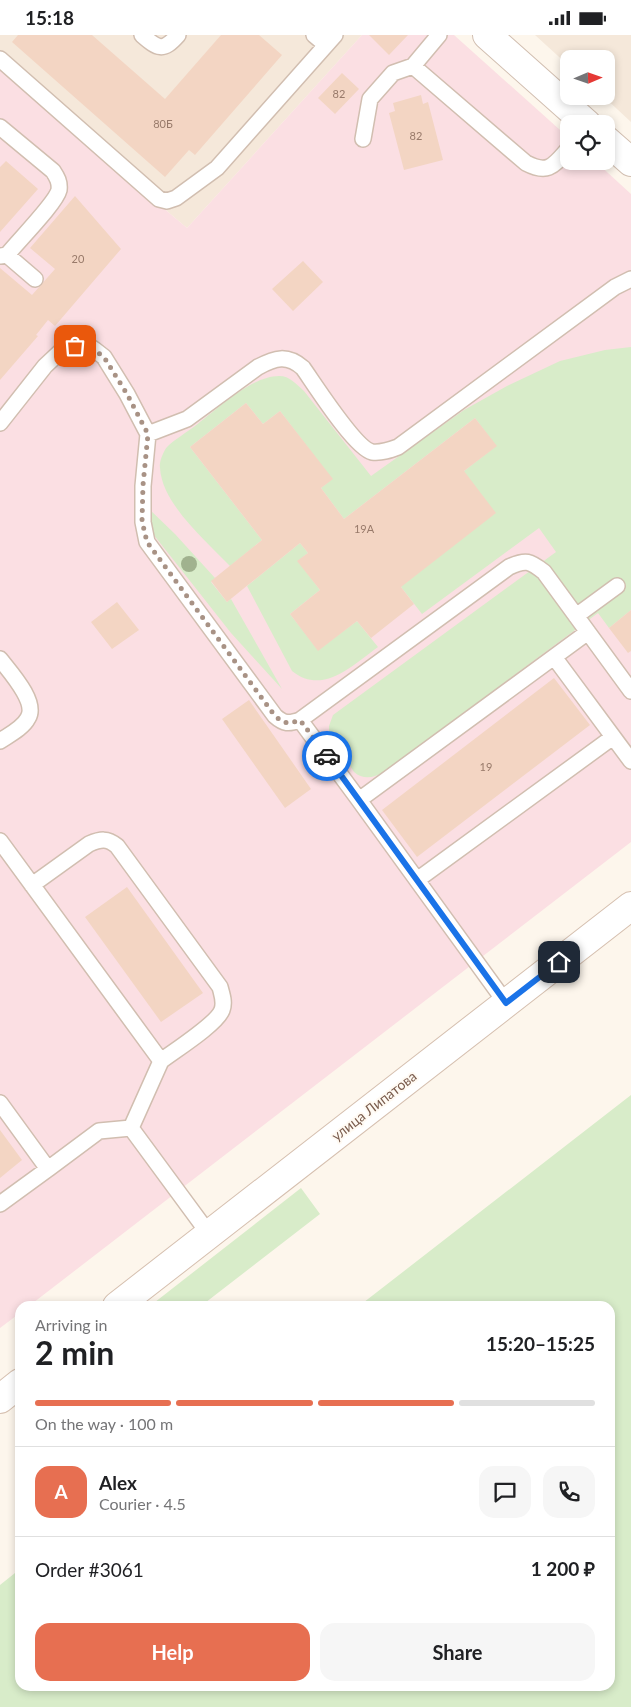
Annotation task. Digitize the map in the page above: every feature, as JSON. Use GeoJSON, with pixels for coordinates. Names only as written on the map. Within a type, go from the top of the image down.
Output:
{"type":"FeatureCollection","features":[{"type":"Feature","properties":{"kind":"street"},"geometry":{"type":"LineString","coordinates":[[487,35],[577,115]]}},
{"type":"Feature","properties":{"kind":"street"},"geometry":{"type":"LineString","coordinates":[[615,148],[631,162]]}},
{"type":"Feature","properties":{"kind":"street","name":"улица Липатова"},"geometry":{"type":"LineString","coordinates":[[123,1301],[631,906]]}},
{"type":"Feature","properties":{"kind":"street"},"geometry":{"type":"LineString","coordinates":[[0,1399],[15,1387]]}},
{"type":"Feature","properties":{"kind":"lane"},"geometry":{"type":"LineString","coordinates":[[142,35],[160,47],[169,45],[178,35]]}},
{"type":"Feature","properties":{"kind":"lane"},"geometry":{"type":"LineString","coordinates":[[0,59],[159,199],[167,201],[176,198],[217,168],[330,40],[314,35]]}},
{"type":"Feature","properties":{"kind":"lane"},"geometry":{"type":"LineString","coordinates":[[363,139],[370,99],[393,73],[413,66],[439,35]]}},
{"type":"Feature","properties":{"kind":"lane"},"geometry":{"type":"LineString","coordinates":[[413,66],[526,163],[537,169],[548,168],[560,159]]}},
{"type":"Feature","properties":{"kind":"lane"},"geometry":{"type":"LineString","coordinates":[[0,127],[53,171],[58,180],[59,191],[53,202],[3,255],[35,279]]}},
{"type":"Feature","properties":{"kind":"lane"},"geometry":{"type":"LineString","coordinates":[[148,434],[187,419],[258,367],[281,358],[292,361],[303,368],[356,441],[370,451],[384,452],[398,447],[615,287],[631,279]]}},
{"type":"Feature","properties":{"kind":"lane"},"geometry":{"type":"LineString","coordinates":[[0,423],[53,358],[68,348],[82,345],[89,346],[104,357],[127,394],[148,434],[142,521],[147,542],[282,723],[300,720],[509,567],[521,562],[532,563],[544,573],[631,691]]}},
{"type":"Feature","properties":{"kind":"lane"},"geometry":{"type":"LineString","coordinates":[[576,616],[617,587]]}},
{"type":"Feature","properties":{"kind":"lane"},"geometry":{"type":"LineString","coordinates":[[359,800],[588,632]]}},
{"type":"Feature","properties":{"kind":"lane"},"geometry":{"type":"LineString","coordinates":[[554,657],[631,761]]}},
{"type":"Feature","properties":{"kind":"lane"},"geometry":{"type":"LineString","coordinates":[[0,659],[27,696],[30,706],[29,718],[0,741]]}},
{"type":"Feature","properties":{"kind":"lane"},"geometry":{"type":"LineString","coordinates":[[300,720],[506,1003]]}},
{"type":"Feature","properties":{"kind":"lane"},"geometry":{"type":"LineString","coordinates":[[418,881],[613,737]]}},
{"type":"Feature","properties":{"kind":"lane"},"geometry":{"type":"LineString","coordinates":[[32,885],[89,844],[99,839],[110,840],[117,846],[220,987],[224,1000],[222,1011],[213,1022],[160,1061],[131,1128]]}},
{"type":"Feature","properties":{"kind":"lane"},"geometry":{"type":"LineString","coordinates":[[0,841],[160,1061]]}},
{"type":"Feature","properties":{"kind":"lane"},"geometry":{"type":"LineString","coordinates":[[0,1103],[48,1169]]}},
{"type":"Feature","properties":{"kind":"lane"},"geometry":{"type":"LineString","coordinates":[[131,1128],[209,1234]]}},
{"type":"Feature","properties":{"kind":"lane"},"geometry":{"type":"LineString","coordinates":[[0,1204],[99,1131],[131,1128]]}},
{"type":"Feature","properties":{"kind":"shaded area"},"geometry":{"type":"Polygon","coordinates":[[[0,35],[362,35],[187,228],[0,70],[0,35]]]}},
{"type":"Feature","properties":{"kind":"shaded area"},"geometry":{"type":"Polygon","coordinates":[[[362,35],[454,35],[560,130],[560,170],[605,170],[631,194],[631,842],[35,1301],[15,1301],[15,1317],[0,1328],[0,70],[187,228],[362,35]]]}},
{"type":"Feature","properties":{"kind":"shaded area"},"geometry":{"type":"Polygon","coordinates":[[[535,35],[631,35],[631,122],[613,105],[615,105],[615,50],[560,50],[560,58],[535,35]]]}},
{"type":"Feature","properties":{"kind":"green space"},"geometry":{"type":"Polygon","coordinates":[[[631,347],[631,610],[609,628],[598,613],[384,772],[369,777],[357,775],[329,732],[333,715],[556,552],[539,528],[422,614],[401,587],[464,471],[496,446],[475,418],[344,519],[321,488],[332,479],[280,411],[263,424],[246,403],[190,447],[262,540],[230,566],[187,521],[168,495],[160,468],[163,454],[167,447],[234,395],[268,377],[283,376],[293,381],[304,391],[371,476],[464,410],[507,386],[560,361],[605,350],[631,347]]]}},
{"type":"Feature","properties":{"kind":"green space"},"geometry":{"type":"Polygon","coordinates":[[[147,507],[175,534],[215,578],[211,582],[227,602],[231,599],[282,689],[231,633],[153,534],[147,507]]]}},
{"type":"Feature","properties":{"kind":"green space"},"geometry":{"type":"Polygon","coordinates":[[[300,543],[308,553],[298,561],[320,590],[290,614],[318,650],[357,621],[378,647],[348,669],[326,679],[304,678],[292,671],[247,586],[300,543]]]}},
{"type":"Feature","properties":{"kind":"green space"},"geometry":{"type":"Polygon","coordinates":[[[631,1095],[631,1707],[0,1707],[0,1585],[15,1573],[15,1691],[615,1691],[615,1301],[365,1301],[631,1095]]]}},
{"type":"Feature","properties":{"kind":"green space"},"geometry":{"type":"Polygon","coordinates":[[[301,1188],[320,1214],[207,1301],[156,1301],[301,1188]]]}},
{"type":"Feature","properties":{"kind":"building"},"geometry":{"type":"Polygon","coordinates":[[[18,35],[92,35],[165,99],[221,35],[259,35],[282,55],[195,155],[189,150],[165,177],[12,42],[18,35]]]}},
{"type":"Feature","properties":{"kind":"building"},"geometry":{"type":"Polygon","coordinates":[[[369,35],[408,35],[389,55],[369,35]]]}},
{"type":"Feature","properties":{"kind":"building"},"geometry":{"type":"Polygon","coordinates":[[[342,73],[359,89],[335,114],[318,98],[342,73]]]}},
{"type":"Feature","properties":{"kind":"building"},"geometry":{"type":"Polygon","coordinates":[[[421,95],[423,104],[428,102],[443,160],[404,170],[389,113],[395,111],[393,103],[421,95]]]}},
{"type":"Feature","properties":{"kind":"building"},"geometry":{"type":"Polygon","coordinates":[[[6,161],[38,189],[0,232],[0,167],[6,161]]]}},
{"type":"Feature","properties":{"kind":"building"},"geometry":{"type":"Polygon","coordinates":[[[75,196],[121,249],[55,326],[48,320],[36,335],[38,336],[0,380],[0,268],[32,295],[55,269],[30,248],[75,196]]]}},
{"type":"Feature","properties":{"kind":"building"},"geometry":{"type":"Polygon","coordinates":[[[303,261],[323,282],[293,311],[272,289],[303,261]]]}},
{"type":"Feature","properties":{"kind":"building"},"geometry":{"type":"Polygon","coordinates":[[[246,403],[263,424],[280,411],[333,479],[321,488],[344,519],[475,418],[497,446],[464,471],[496,513],[401,587],[414,604],[371,638],[357,621],[318,651],[290,614],[320,590],[297,561],[308,553],[300,543],[227,602],[211,581],[262,540],[190,447],[246,403]]]}},
{"type":"Feature","properties":{"kind":"building"},"geometry":{"type":"Polygon","coordinates":[[[117,602],[139,630],[112,649],[91,622],[117,602]]]}},
{"type":"Feature","properties":{"kind":"building"},"geometry":{"type":"Polygon","coordinates":[[[631,610],[631,651],[628,653],[609,628],[631,610]]]}},
{"type":"Feature","properties":{"kind":"building"},"geometry":{"type":"Polygon","coordinates":[[[554,678],[590,725],[417,857],[382,810],[554,678]]]}},
{"type":"Feature","properties":{"kind":"building"},"geometry":{"type":"Polygon","coordinates":[[[249,700],[311,789],[285,808],[222,719],[249,700]]]}},
{"type":"Feature","properties":{"kind":"building"},"geometry":{"type":"Polygon","coordinates":[[[127,887],[203,993],[161,1022],[85,917],[127,887]]]}},
{"type":"Feature","properties":{"kind":"building"},"geometry":{"type":"Polygon","coordinates":[[[0,1130],[22,1160],[0,1178],[0,1130]]]}},
{"type":"Feature","properties":{"kind":"way so far"},"geometry":{"type":"LineString","coordinates":[[75,346],[89,346],[104,357],[127,394],[148,434],[142,521],[147,542],[275,716],[282,723],[300,720],[327,756]]}},
{"type":"Feature","properties":{"kind":"route"},"geometry":{"type":"LineString","coordinates":[[327,756],[506,1003],[559,962]]}}]}
